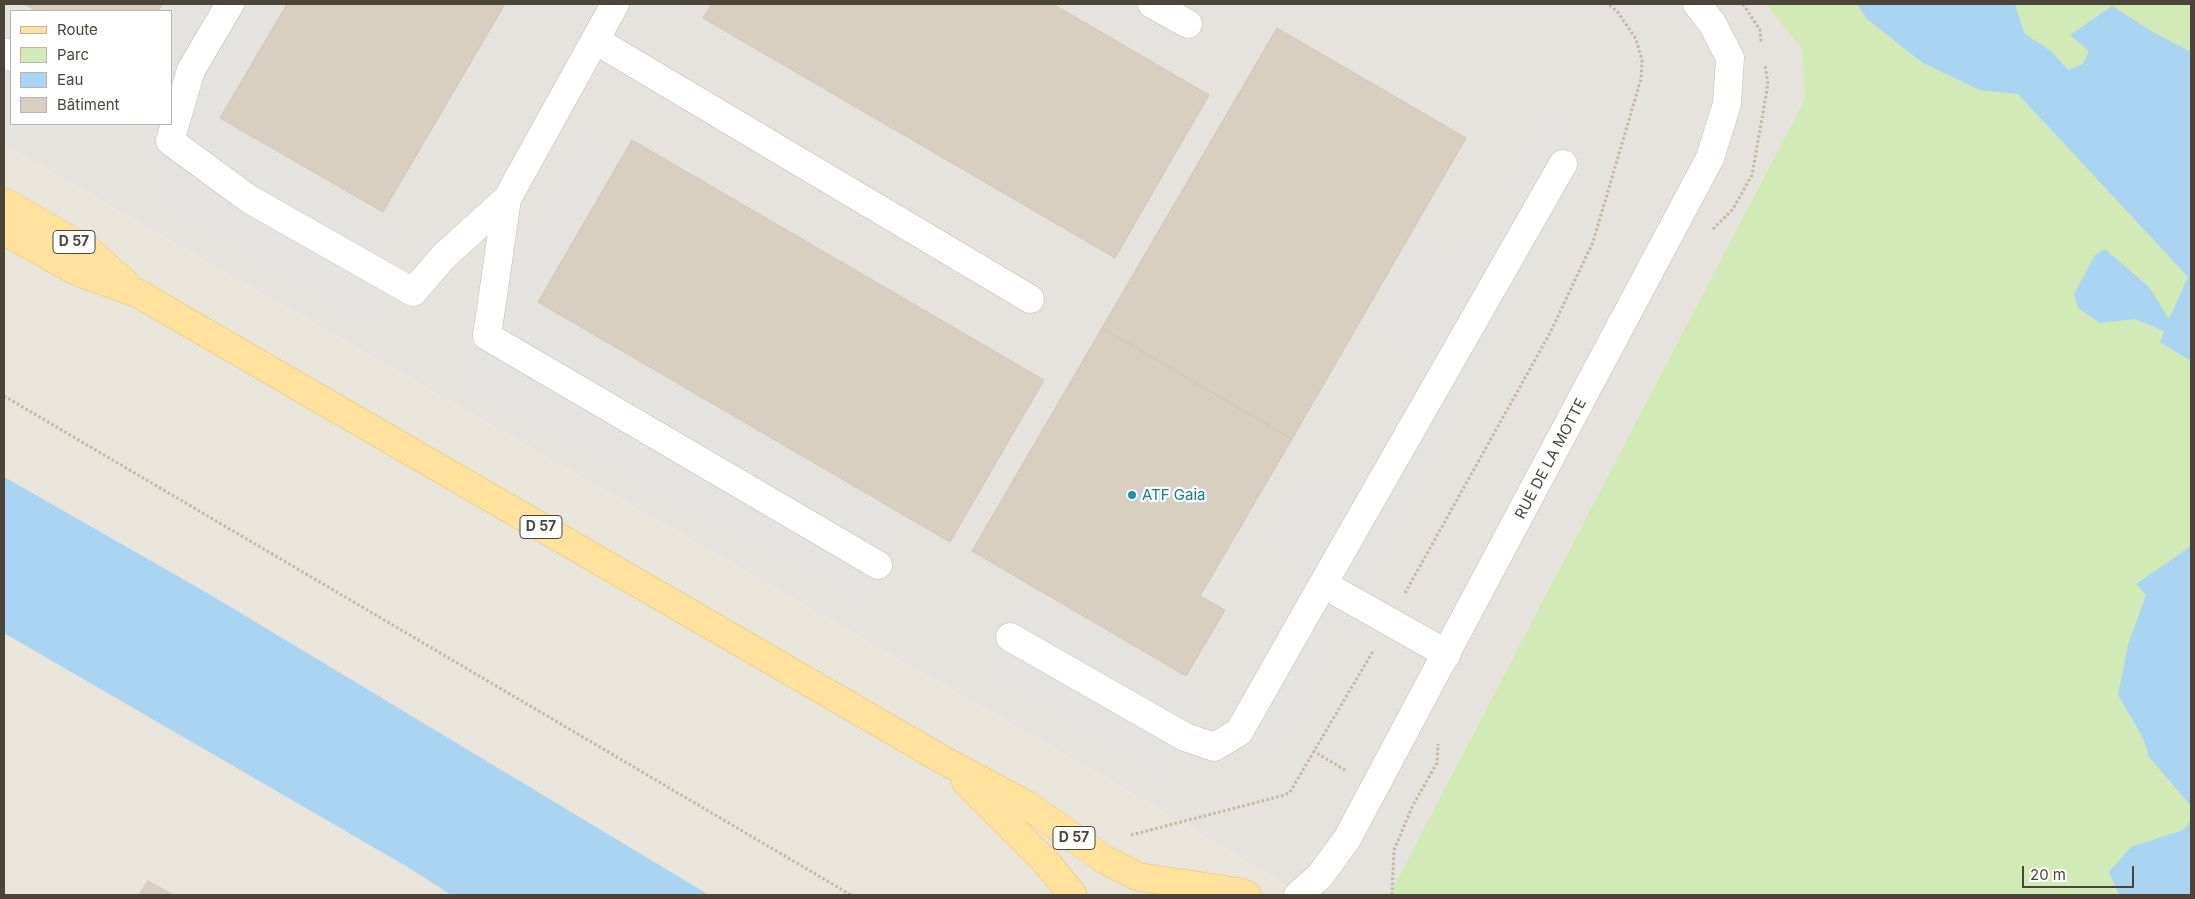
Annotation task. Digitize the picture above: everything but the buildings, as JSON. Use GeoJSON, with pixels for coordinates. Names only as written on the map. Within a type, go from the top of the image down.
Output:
{"type":"FeatureCollection","features":[{"type":"Feature","properties":{"kind":"main road","name":"D 57"},"geometry":{"type":"LineString","coordinates":[[4,202],[89,251],[137,293]]}},
{"type":"Feature","properties":{"kind":"main road","name":"D 57"},"geometry":{"type":"LineString","coordinates":[[4,231],[76,271],[137,293],[945,761],[1027,805],[1105,860],[1139,877],[1213,888]]}},
{"type":"Feature","properties":{"kind":"main road","name":"D 57"},"geometry":{"type":"LineString","coordinates":[[945,761],[1046,862],[1073,895]]}},
{"type":"Feature","properties":{"kind":"main road"},"geometry":{"type":"LineString","coordinates":[[1177,895],[1213,888],[1247,895]]}},
{"type":"Feature","properties":{"kind":"street"},"geometry":{"type":"LineString","coordinates":[[230,4],[191,70],[170,140],[249,200],[413,292],[444,256],[507,199],[615,4]]}},
{"type":"Feature","properties":{"kind":"street"},"geometry":{"type":"LineString","coordinates":[[1152,4],[1188,24]]}},
{"type":"Feature","properties":{"kind":"street","name":"RUE DE LA MOTTE"},"geometry":{"type":"LineString","coordinates":[[1298,895],[1320,876],[1347,839],[1710,158],[1727,104],[1730,58],[1712,23],[1697,4]]}},
{"type":"Feature","properties":{"kind":"street"},"geometry":{"type":"LineString","coordinates":[[595,40],[1030,299]]}},
{"type":"Feature","properties":{"kind":"street"},"geometry":{"type":"LineString","coordinates":[[1010,636],[1185,737],[1214,747],[1238,732],[1563,164]]}},
{"type":"Feature","properties":{"kind":"street"},"geometry":{"type":"LineString","coordinates":[[507,199],[488,336],[878,565]]}},
{"type":"Feature","properties":{"kind":"street"},"geometry":{"type":"LineString","coordinates":[[1323,584],[1447,654]]}},
{"type":"Feature","properties":{"kind":"path"},"geometry":{"type":"LineString","coordinates":[[1105,860],[1119,838],[1285,795],[1290,792],[1389,622],[1550,333],[1593,242],[1641,79],[1642,60],[1636,40],[1617,11],[1608,4]]}},
{"type":"Feature","properties":{"kind":"path"},"geometry":{"type":"LineString","coordinates":[[4,396],[851,895]]}},
{"type":"Feature","properties":{"kind":"shaded area"},"geometry":{"type":"Polygon","coordinates":[[[4,4],[1766,4],[1802,50],[1805,98],[1389,895],[1302,895],[1159,809],[4,145],[4,4]]]}},
{"type":"Feature","properties":{"kind":"shaded area"},"geometry":{"type":"Polygon","coordinates":[[[4,4],[11,4],[21,10],[10,10],[10,112],[4,109],[4,4]]]}},
{"type":"Feature","properties":{"kind":"shaded area"},"geometry":{"type":"Polygon","coordinates":[[[173,4],[285,4],[221,118],[399,234],[369,330],[146,195],[162,160],[140,125],[172,125],[172,10],[170,10],[173,4]]]}},
{"type":"Feature","properties":{"kind":"shaded area"},"geometry":{"type":"Polygon","coordinates":[[[1071,4],[1193,4],[1156,52],[1071,4]]]}},
{"type":"Feature","properties":{"kind":"shaded area"},"geometry":{"type":"Polygon","coordinates":[[[1546,106],[1583,126],[1569,149],[1588,160],[1378,584],[1383,593],[1355,636],[1328,620],[1314,633],[1338,649],[1277,755],[1253,742],[1225,761],[1195,762],[1180,754],[1165,780],[979,670],[1028,588],[1206,696],[1194,721],[1208,728],[1222,721],[1311,574],[1261,539],[1296,481],[1361,488],[1422,377],[1367,322],[1412,245],[1466,253],[1491,242],[1521,200],[1501,187],[1546,106]]]}},
{"type":"Feature","properties":{"kind":"shaded area"},"geometry":{"type":"Polygon","coordinates":[[[584,116],[612,152],[538,302],[891,507],[897,531],[866,605],[454,383],[584,116]]]}},
{"type":"Feature","properties":{"kind":"shaded area"},"geometry":{"type":"Polygon","coordinates":[[[31,125],[65,125],[56,140],[31,125]]]}},
{"type":"Feature","properties":{"kind":"shaded area"},"geometry":{"type":"Polygon","coordinates":[[[4,145],[1159,809],[1302,895],[4,895],[4,145]]]}},
{"type":"Feature","properties":{"kind":"green space"},"geometry":{"type":"Polygon","coordinates":[[[1766,4],[2191,4],[2191,895],[1389,895],[1805,98],[1802,50],[1766,4]]]}},
{"type":"Feature","properties":{"kind":"water"},"geometry":{"type":"Polygon","coordinates":[[[1857,4],[2015,4],[2024,33],[2052,52],[2068,70],[2083,64],[2089,51],[2070,35],[2112,6],[2153,32],[2191,52],[2191,361],[2160,342],[2164,331],[2135,319],[2100,323],[2078,308],[2074,294],[2095,255],[2105,249],[2149,287],[2169,319],[2188,277],[2018,94],[1980,90],[1923,63],[1867,19],[1857,4]]]}},
{"type":"Feature","properties":{"kind":"water"},"geometry":{"type":"Polygon","coordinates":[[[4,477],[209,594],[709,895],[451,895],[411,869],[4,633],[4,477]]]}},
{"type":"Feature","properties":{"kind":"water"},"geometry":{"type":"Polygon","coordinates":[[[2191,546],[2191,806],[2149,757],[2143,738],[2118,695],[2128,645],[2146,595],[2136,584],[2191,546]]]}},
{"type":"Feature","properties":{"kind":"water"},"geometry":{"type":"Polygon","coordinates":[[[2191,821],[2191,895],[2119,895],[2109,872],[2131,847],[2183,830],[2191,821]]]}},
{"type":"Feature","properties":{"kind":"place","name":"ATF Gaia"},"geometry":{"type":"Point","coordinates":[1132,495]}}]}
